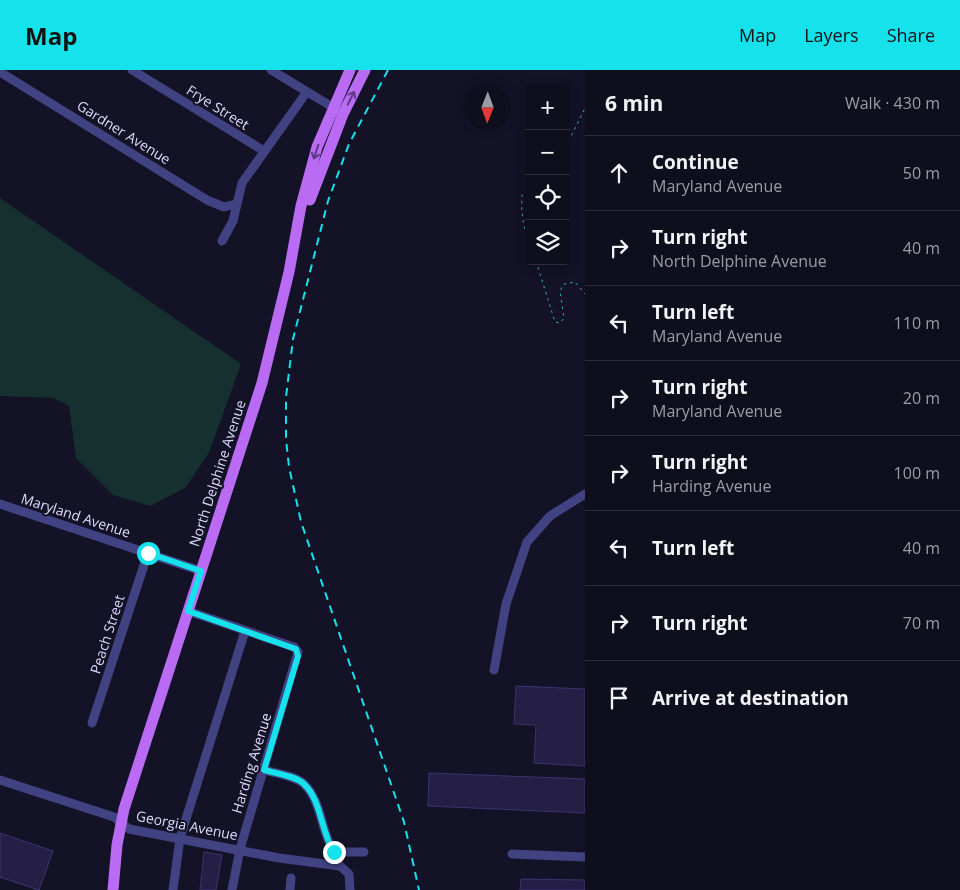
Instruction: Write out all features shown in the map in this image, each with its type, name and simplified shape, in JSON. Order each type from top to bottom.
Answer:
[{"type":"main road","name":"North Delphine Avenue","points":[[113,890],[121,823],[139,760],[262,383],[297,237],[301,206],[309,173],[338,110],[350,70]]},
{"type":"main road","name":"North Delphine Avenue","points":[[338,110],[365,70]]},
{"type":"street","name":"Frye Street","points":[[132,70],[264,151]]},
{"type":"street","points":[[271,70],[306,93],[338,110]]},
{"type":"street","name":"Gardner Avenue","points":[[0,72],[207,200],[224,207],[236,204]]},
{"type":"street","points":[[222,241],[233,221],[242,183],[306,93]]},
{"type":"street","points":[[494,670],[506,604],[527,542],[550,516],[585,494]]},
{"type":"street","name":"Maryland Avenue","points":[[0,504],[201,571]]},
{"type":"street","name":"Peach Street","points":[[92,723],[148,553]]},
{"type":"street","points":[[173,890],[180,838],[245,631],[188,611]]},
{"type":"street","name":"Harding Avenue","points":[[232,890],[240,849],[298,656],[296,649],[245,631]]},
{"type":"street","points":[[264,770],[303,783],[310,792],[328,844],[334,852],[364,852]]},
{"type":"street","name":"Georgia Avenue","points":[[0,780],[114,817],[129,829],[279,858],[340,866],[346,870],[351,879],[350,890]]},
{"type":"street","points":[[512,854],[585,857]]},
{"type":"street","points":[[290,890],[291,878]]},
{"type":"path","points":[[570,139],[585,108]]},
{"type":"path","points":[[525,194],[522,195],[522,206],[525,232]]},
{"type":"path","points":[[537,265],[555,322],[560,323],[564,318],[560,291],[564,284],[576,282],[585,294]]},
{"type":"green space","points":[[0,198],[241,364],[209,453],[185,488],[150,506],[113,495],[76,458],[69,406],[53,398],[0,396]]},
{"type":"building","points":[[516,686],[585,689],[585,766],[534,763],[536,725],[514,724]]},
{"type":"building","points":[[429,773],[585,779],[585,813],[428,806]]},
{"type":"building","points":[[0,833],[53,851],[39,890],[0,877]]},
{"type":"building","points":[[204,852],[222,855],[216,890],[200,890]]},
{"type":"building","points":[[521,879],[585,880],[585,890],[520,890]]},
{"type":"railway","points":[[388,70],[349,144],[328,201],[293,339],[286,397],[286,439],[289,467],[301,522],[404,822],[419,890]]},
{"type":"route","points":[[148,553],[201,571],[188,611],[294,647],[298,652],[264,770],[303,783],[310,792],[318,810],[328,844],[334,852]]}]
